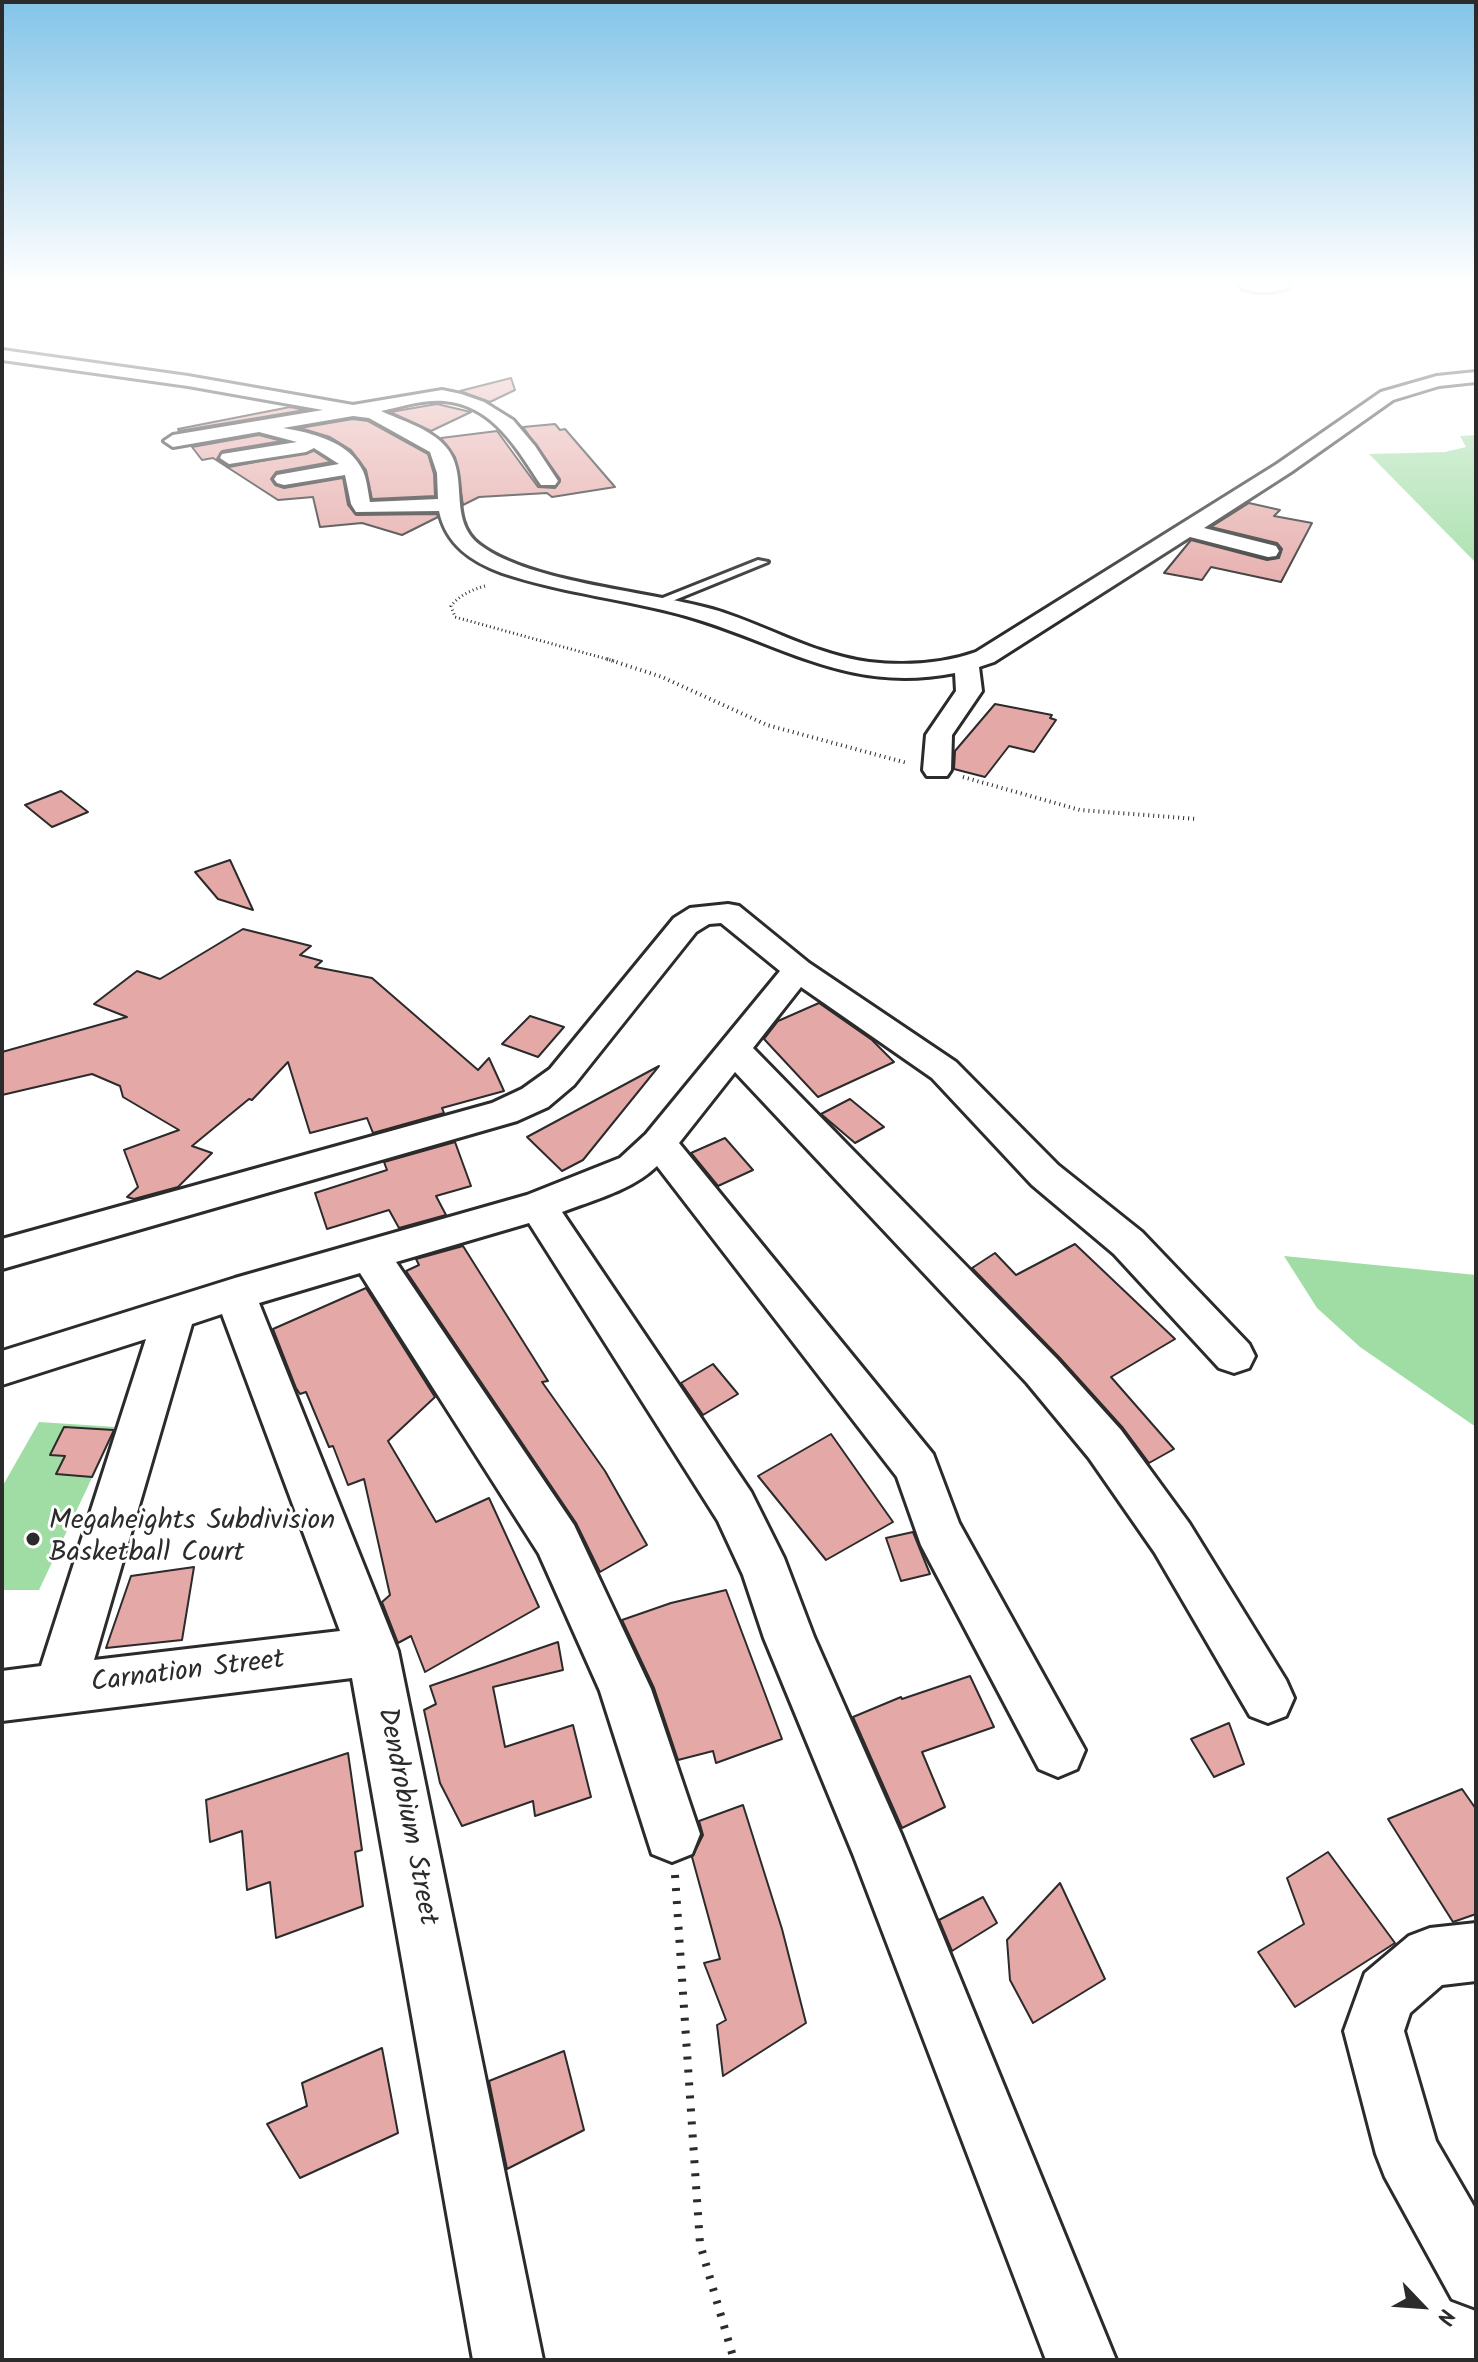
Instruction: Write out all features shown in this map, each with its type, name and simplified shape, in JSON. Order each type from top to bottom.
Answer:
[{"type":"street","points":[[272,396],[381,415],[434,445],[443,458],[445,505],[452,525],[468,546],[496,564],[720,619],[837,664],[907,672],[967,664],[985,657],[1188,530],[1387,396]]},
{"type":"street","points":[[173,441],[428,396]]},
{"type":"street","points":[[443,396],[455,398],[516,430],[548,481]]},
{"type":"street","points":[[253,427],[321,443],[335,450],[352,468],[363,508],[445,505]]},
{"type":"street","points":[[229,458],[321,443]]},
{"type":"street","points":[[284,479],[352,468]]},
{"type":"street","points":[[1188,530],[1268,551]]},
{"type":"street","points":[[937,770],[939,735],[969,691],[971,678],[967,664]]},
{"type":"street","points":[[2,1254],[504,1112],[535,1098],[562,1077],[685,925],[701,915],[728,913],[798,970],[944,1070],[1045,1175],[1128,1243],[1234,1356]]},
{"type":"street","points":[[2,1368],[235,1294],[538,1206],[633,1167],[659,1143],[798,970]]},
{"type":"street","points":[[733,1048],[1042,1371],[1105,1444],[1172,1538],[1268,1698]]},
{"type":"street","points":[[659,1143],[917,1468],[938,1530],[1058,1750]]},
{"type":"street","points":[[538,1206],[735,1507],[767,1574],[789,1638],[881,1854],[1081,2360]]},
{"type":"street","points":[[369,1254],[557,1540],[625,1689],[672,1834]]},
{"type":"street","name":"Dendrobium Street","points":[[235,1294],[373,1651],[508,2360]]},
{"type":"street","points":[[59,1690],[174,1315]]},
{"type":"street","name":"Carnation Street","points":[[2,1696],[373,1651]]},
{"type":"street","points":[[1476,1952],[1430,1957],[1386,1994],[1374,2031],[1408,2154],[1476,2275]]},
{"type":"lane","points":[[656,603],[762,562]]},
{"type":"path","points":[[524,573],[469,591],[451,606],[452,614],[505,634],[577,649],[652,673],[748,717],[792,733],[1061,806],[1097,812],[1169,813],[1197,819]]},
{"type":"path","points":[[672,1834],[700,2244],[734,2360]]},
{"type":"green space","points":[[1476,435],[1476,563],[1369,454],[1445,452],[1466,447],[1460,436]]},
{"type":"green space","points":[[1284,1256],[1476,1275],[1476,1427],[1360,1347],[1317,1308]]},
{"type":"green space","name":"Megaheights Subdivision Basketball Court","points":[[39,1422],[116,1427],[39,1590],[2,1590],[2,1487]]},
{"type":"building","points":[[474,396],[502,396],[490,402]]},
{"type":"building","points":[[437,404],[471,412],[431,431],[390,412]]},
{"type":"building","points":[[290,407],[305,410],[178,429]]},
{"type":"building","points":[[353,419],[368,421],[428,454],[434,474],[435,496],[372,499],[366,470],[351,450],[330,437],[300,428]]},
{"type":"building","points":[[555,424],[560,430],[565,429],[615,487],[552,497],[547,493],[479,497],[463,505],[455,457],[441,438],[497,431],[538,487],[555,488],[560,479],[523,427]]},
{"type":"building","points":[[259,435],[282,441],[222,451],[217,459],[229,467],[314,451],[331,462],[276,472],[271,479],[275,485],[284,488],[343,478],[348,505],[356,515],[437,514],[438,517],[402,535],[362,523],[320,527],[313,497],[278,500],[213,458],[202,460],[192,447]]},
{"type":"building","points":[[1249,503],[1280,510],[1274,516],[1312,523],[1281,582],[1211,567],[1202,580],[1164,573],[1191,540],[1267,560],[1279,558],[1282,549],[1277,543],[1211,527]]},
{"type":"building","points":[[995,704],[1052,715],[1050,718],[1056,720],[1034,752],[1009,746],[985,777],[954,769],[955,751]]},
{"type":"building","points":[[61,791],[88,812],[52,827],[25,805]]},
{"type":"building","points":[[230,860],[253,910],[218,899],[195,872]]},
{"type":"building","points":[[243,929],[311,946],[300,955],[322,961],[315,967],[372,978],[478,1070],[489,1058],[504,1091],[442,1108],[444,1113],[373,1133],[367,1118],[310,1133],[288,1062],[252,1100],[249,1099],[192,1146],[212,1153],[178,1187],[134,1199],[127,1197],[138,1187],[124,1150],[179,1130],[123,1097],[120,1086],[92,1074],[2,1095],[2,1052],[127,1017],[94,1004],[137,971],[160,979]]},
{"type":"building","points":[[819,1003],[872,1040],[894,1062],[818,1097],[764,1039],[778,1021]]},
{"type":"building","points":[[530,1016],[564,1027],[538,1057],[502,1044]]},
{"type":"building","points":[[659,1066],[583,1160],[562,1171],[527,1137]]},
{"type":"building","points":[[850,1099],[884,1127],[855,1143],[821,1114]]},
{"type":"building","points":[[725,1138],[753,1170],[718,1186],[691,1153]]},
{"type":"building","points":[[455,1142],[471,1186],[436,1196],[446,1215],[399,1228],[389,1210],[327,1229],[315,1193],[387,1170],[384,1162]]},
{"type":"building","points":[[1075,1244],[1175,1339],[1111,1377],[1174,1449],[1149,1463],[1123,1428],[1059,1357],[972,1268],[995,1253],[1016,1275]]},
{"type":"building","points":[[463,1246],[548,1381],[542,1382],[605,1471],[647,1545],[600,1572],[576,1523],[406,1271],[419,1265],[416,1259]]},
{"type":"building","points":[[366,1288],[435,1397],[388,1441],[436,1522],[489,1498],[539,1607],[425,1672],[411,1636],[398,1643],[382,1602],[390,1595],[364,1479],[348,1485],[306,1392],[300,1394],[296,1388],[273,1329]]},
{"type":"building","points":[[713,1364],[738,1394],[703,1415],[681,1383]]},
{"type":"building","points":[[64,1427],[114,1430],[92,1477],[56,1474],[65,1456],[50,1455]]},
{"type":"building","points":[[831,1434],[893,1522],[826,1560],[758,1476]]},
{"type":"building","points":[[913,1532],[930,1574],[901,1581],[886,1538]]},
{"type":"building","points":[[194,1567],[182,1640],[106,1648],[131,1576]]},
{"type":"building","points":[[726,1590],[782,1739],[716,1763],[713,1751],[678,1760],[654,1688],[622,1620],[671,1603]]},
{"type":"building","points":[[558,1642],[563,1670],[493,1687],[505,1747],[573,1725],[591,1797],[535,1816],[533,1801],[462,1826],[440,1783],[424,1710],[436,1704],[430,1686]]},
{"type":"building","points":[[970,1676],[994,1727],[922,1752],[945,1807],[902,1828],[853,1717],[901,1697]]},
{"type":"building","points":[[1229,1723],[1244,1764],[1214,1777],[1191,1739]]},
{"type":"building","points":[[348,1753],[362,1850],[355,1852],[363,1906],[276,1938],[270,1882],[247,1890],[242,1831],[210,1842],[206,1800]]},
{"type":"building","points":[[1462,1789],[1476,1809],[1476,1914],[1453,1922],[1388,1819]]},
{"type":"building","points":[[743,1805],[782,1929],[806,2023],[723,2076],[717,2025],[726,2020],[704,1963],[720,1959],[692,1857],[703,1835],[699,1821]]},
{"type":"building","points":[[1328,1852],[1395,1943],[1295,2007],[1258,1952],[1304,1924],[1287,1878]]},
{"type":"building","points":[[1060,1883],[1105,1979],[1033,2023],[1010,1980],[1007,1940]]},
{"type":"building","points":[[983,1897],[997,1923],[952,1951],[939,1920]]},
{"type":"building","points":[[382,2048],[398,2133],[300,2178],[267,2124],[307,2106],[302,2083]]},
{"type":"building","points":[[564,2051],[584,2130],[507,2169],[489,2081]]},
{"type":"place","name":"Megaheights Subdivision Basketball Court","points":[[33,1539]]}]
